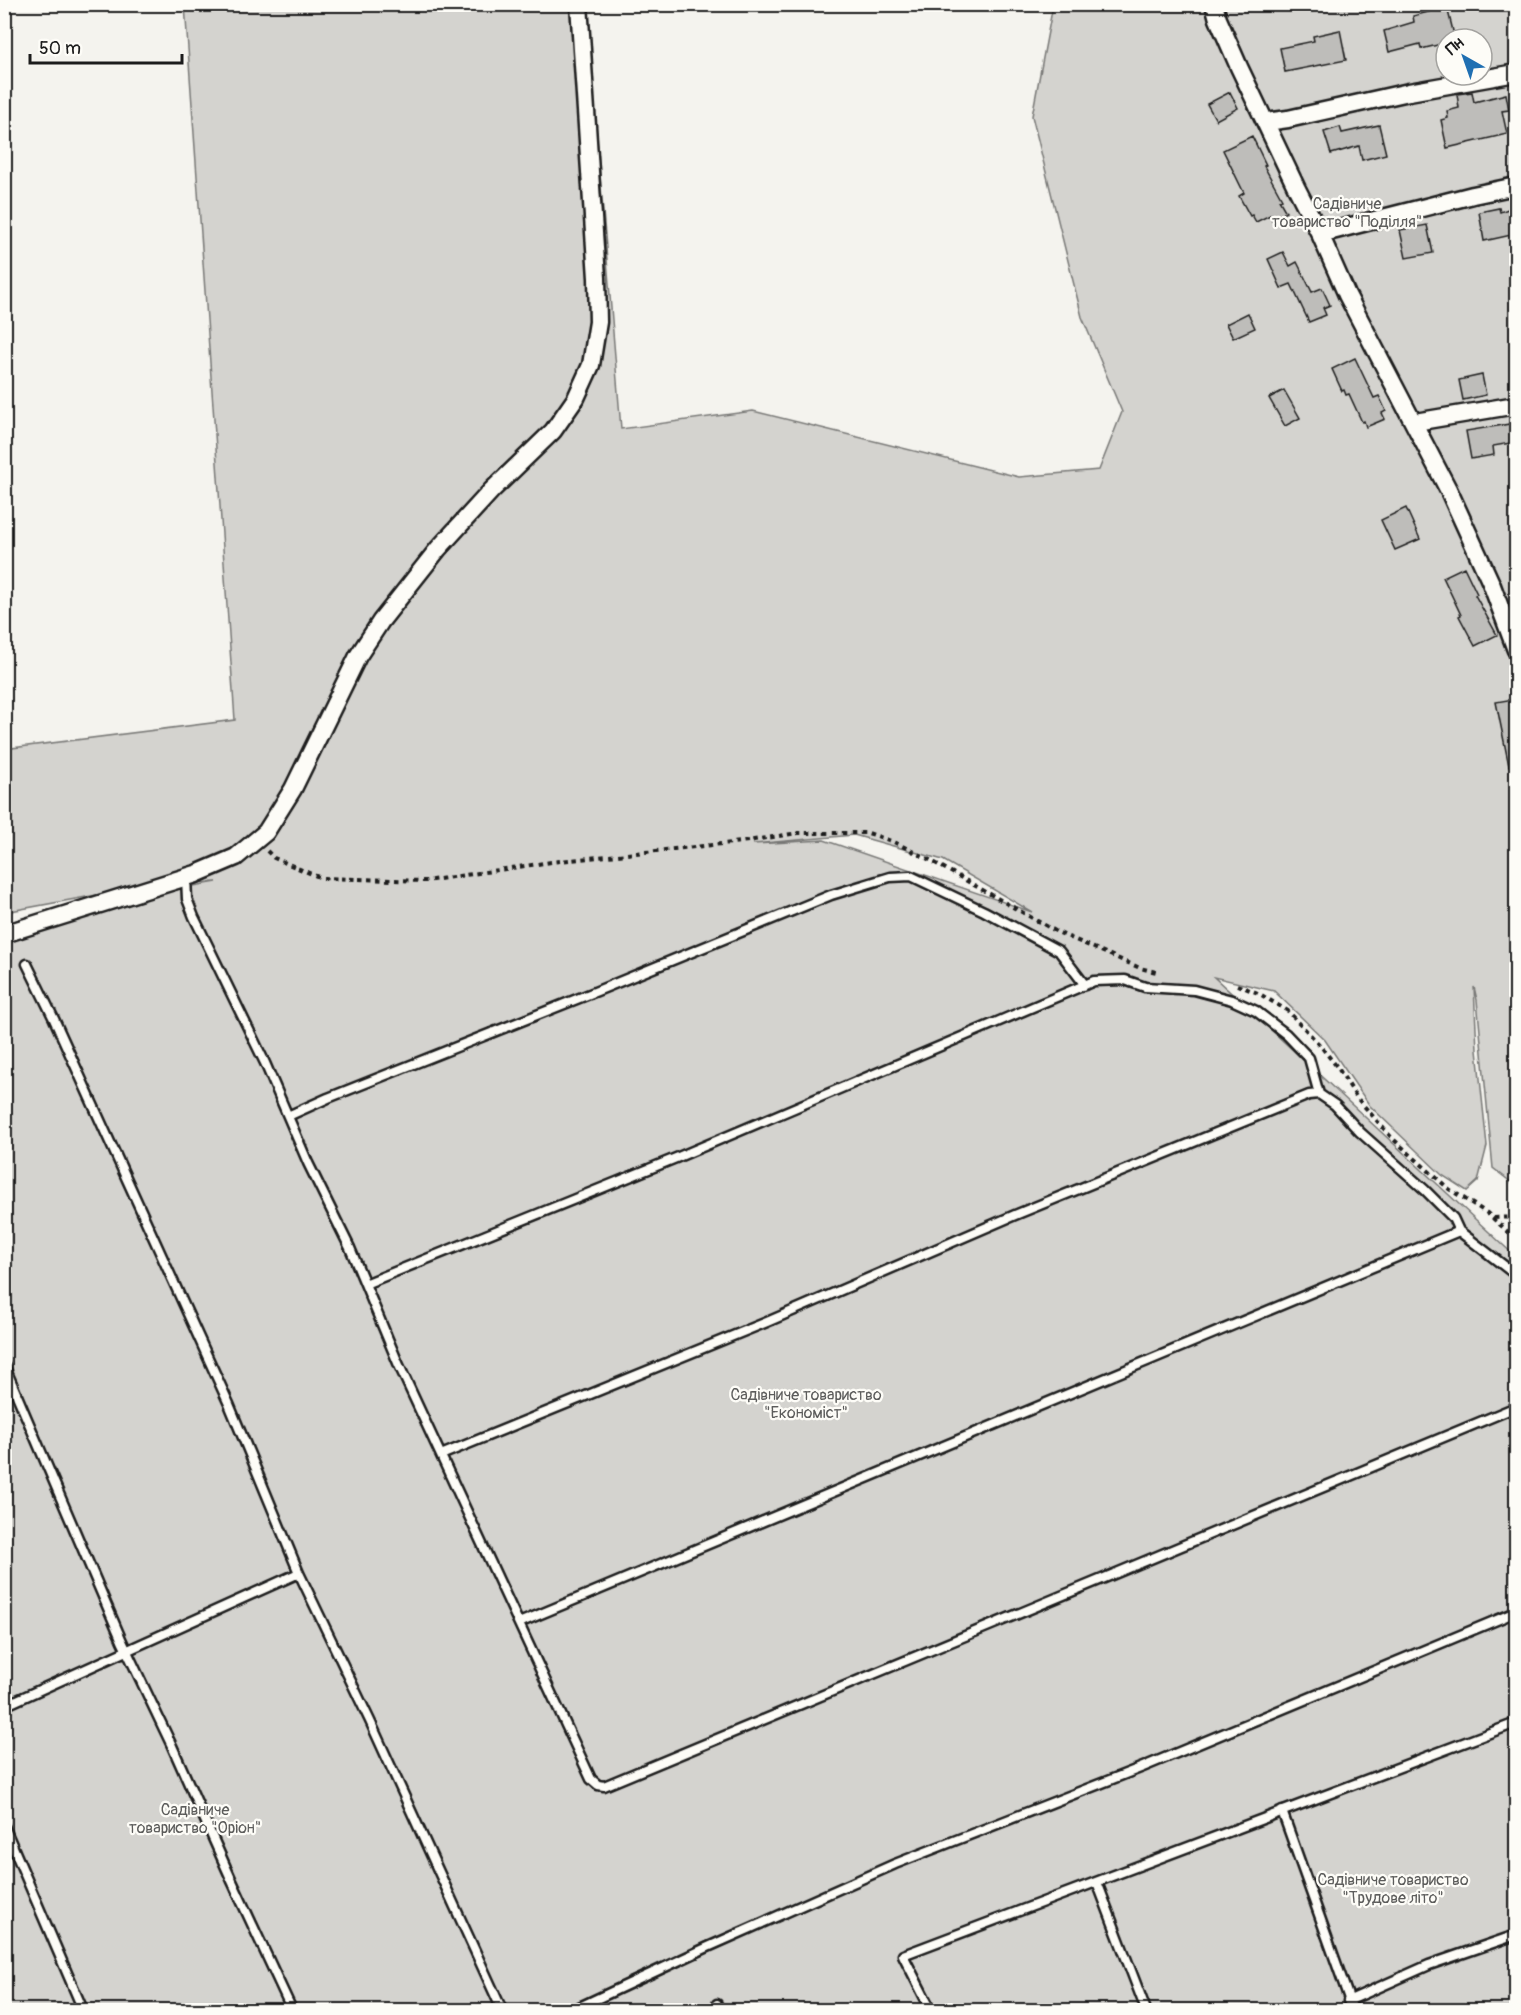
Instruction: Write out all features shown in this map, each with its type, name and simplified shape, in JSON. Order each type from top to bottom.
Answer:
[{"type":"street","points":[[4,934],[186,877],[236,857],[266,832],[292,789],[358,656],[381,621],[408,585],[492,490],[553,431],[576,398],[591,365],[598,322],[579,4]]},
{"type":"street","points":[[1214,4],[1235,57],[1347,295],[1449,491],[1512,621],[1516,650]]},
{"type":"street","points":[[1266,122],[1409,92],[1516,73]]},
{"type":"street","points":[[1320,234],[1516,186]]},
{"type":"street","points":[[1414,422],[1516,405]]},
{"type":"lane","points":[[288,1116],[831,895],[890,877],[911,876],[1059,951],[1085,985]]},
{"type":"lane","points":[[186,877],[187,899],[194,916],[265,1063],[308,1163],[350,1248],[398,1363],[591,1779],[598,1785],[604,1786],[1516,1407]]},
{"type":"lane","points":[[27,964],[54,1018],[229,1404],[299,1573],[370,1721],[502,2010]]},
{"type":"lane","points":[[365,1284],[676,1158],[1094,981],[1125,980],[1145,987],[1194,990],[1232,1000],[1256,1011],[1286,1034],[1309,1058],[1319,1094],[1335,1105],[1359,1132],[1432,1197],[1453,1218],[1459,1231],[1516,1275]]},
{"type":"lane","points":[[441,1455],[767,1322],[1015,1215],[1221,1130],[1309,1095],[1319,1094]]},
{"type":"lane","points":[[519,1623],[1459,1231]]},
{"type":"lane","points":[[4,1365],[127,1652],[292,2010]]},
{"type":"lane","points":[[4,1706],[299,1573]]},
{"type":"lane","points":[[573,2010],[895,1864],[1143,1767],[1516,1612]]},
{"type":"lane","points":[[931,2010],[903,1955],[1170,1856],[1282,1811],[1516,1723]]},
{"type":"lane","points":[[1282,1811],[1353,2010]]},
{"type":"lane","points":[[4,1826],[82,2010]]},
{"type":"lane","points":[[1097,1882],[1146,2010]]},
{"type":"lane","points":[[1348,2001],[1429,1965],[1516,1935]]},
{"type":"path","points":[[256,840],[274,858],[321,878],[426,881],[551,862],[741,842],[798,833],[868,833],[894,842],[928,859],[1057,932],[1140,968],[1161,973]]},
{"type":"path","points":[[1227,983],[1258,993],[1288,1011],[1319,1044],[1357,1098],[1392,1138],[1449,1189],[1493,1218],[1516,1239]]},
{"type":"path","points":[[1493,1218],[1516,1216]]},
{"type":"green space","points":[[185,5],[586,5],[621,429],[753,411],[1019,477],[1099,470],[1122,412],[1082,317],[1032,116],[1053,5],[1516,5],[1516,1186],[1493,1168],[1474,987],[1477,1050],[1487,1146],[1478,1181],[1467,1191],[1442,1175],[1370,1106],[1325,1040],[1274,991],[1214,977],[1516,1257],[1516,2010],[5,2010],[5,930],[123,898],[217,882],[156,884],[5,912],[4,749],[235,720]],"holes":[[[854,835],[943,860],[1032,912],[824,840],[753,844]]]},
{"type":"building","points":[[1447,7],[1452,27],[1434,27],[1434,46],[1421,49],[1420,44],[1389,52],[1384,31],[1414,22],[1413,16]]},
{"type":"building","points":[[1340,30],[1346,60],[1285,72],[1280,48],[1314,41],[1313,36]]},
{"type":"building","points":[[1230,92],[1238,108],[1216,120],[1207,104]]},
{"type":"building","points":[[1472,92],[1474,102],[1506,94],[1509,110],[1502,111],[1507,134],[1447,148],[1441,120],[1448,118],[1447,111],[1459,108],[1457,94]]},
{"type":"building","points":[[1379,125],[1386,154],[1362,160],[1359,146],[1331,154],[1324,132],[1340,127],[1342,133]]},
{"type":"building","points":[[1252,136],[1286,212],[1272,220],[1270,215],[1256,222],[1252,215],[1250,216],[1239,196],[1244,193],[1223,150]]},
{"type":"building","points":[[1516,206],[1516,234],[1484,241],[1479,212],[1499,208],[1500,212]]},
{"type":"building","points":[[1427,225],[1433,253],[1406,258],[1400,230]]},
{"type":"building","points":[[1283,252],[1290,266],[1297,262],[1312,292],[1322,288],[1330,305],[1323,308],[1326,315],[1309,322],[1291,284],[1281,288],[1268,259]]},
{"type":"building","points":[[1248,313],[1255,328],[1233,338],[1226,324]]},
{"type":"building","points":[[1355,358],[1374,398],[1379,396],[1386,411],[1382,413],[1385,419],[1366,427],[1349,394],[1346,395],[1344,390],[1342,391],[1332,369]]},
{"type":"building","points":[[1482,375],[1486,395],[1463,400],[1459,380]]},
{"type":"building","points":[[1284,390],[1300,418],[1285,426],[1269,398]]},
{"type":"building","points":[[1516,423],[1516,442],[1493,446],[1494,455],[1471,459],[1466,431]]},
{"type":"building","points":[[1406,508],[1420,539],[1395,550],[1381,520]]},
{"type":"building","points":[[1464,567],[1477,594],[1475,595],[1497,635],[1475,646],[1459,616],[1461,615],[1443,577]]},
{"type":"building","points":[[1513,699],[1516,717],[1516,765],[1509,766],[1496,702]]},
{"type":"park label","name":"Садівниче товариство \"Поділля\"","points":[[1347,213]]},
{"type":"park label","name":"Садівниче товариство \"Економіст\"","points":[[806,1404]]},
{"type":"park label","name":"Садівниче товариство \"Оріон\"","points":[[195,1819]]},
{"type":"park label","name":"Садівниче товариство \"Трудове літо\"","points":[[1393,1889]]}]
